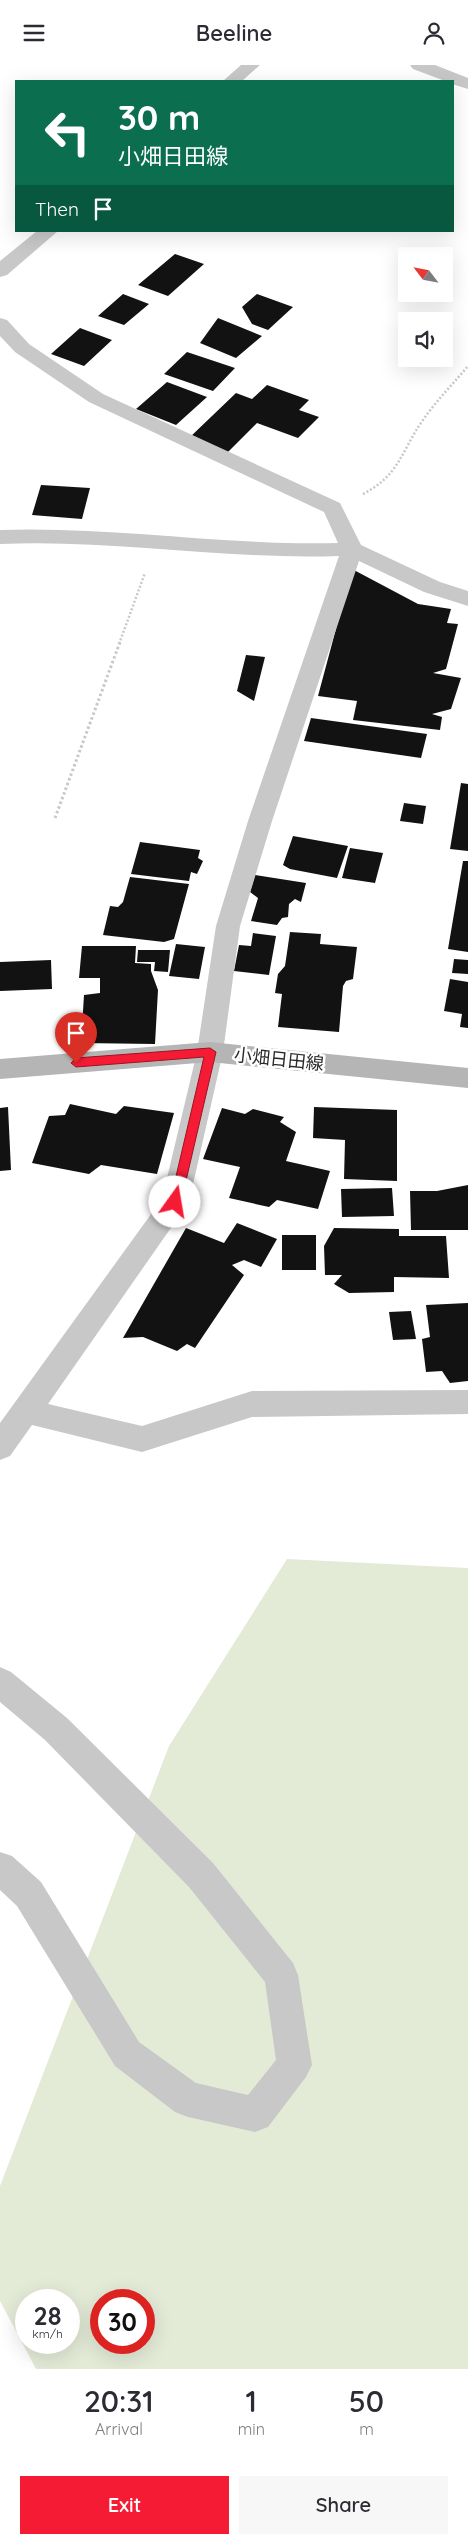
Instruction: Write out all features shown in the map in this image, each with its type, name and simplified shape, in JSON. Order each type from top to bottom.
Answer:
[{"type":"main road","name":"小畑日田線","points":[[0,1069],[210,1052],[468,1078]]},
{"type":"street","points":[[233,80],[252,65]]},
{"type":"street","points":[[419,65],[468,85]]},
{"type":"street","points":[[0,271],[48,232]]},
{"type":"street","points":[[0,323],[22,348],[96,398],[333,508],[352,549],[266,802],[228,926],[210,1052],[175,1202],[0,1447]]},
{"type":"street","points":[[0,537],[50,535],[289,551],[352,549],[432,587],[468,599]]},
{"type":"street","points":[[26,1411],[142,1439],[252,1404],[468,1402]]},
{"type":"street","points":[[0,1683],[56,1729],[201,1875],[281,1975],[294,2065],[255,2114],[188,2099],[127,2054],[29,1894],[0,1869]]},
{"type":"path","points":[[333,508],[374,489],[393,475],[417,428],[468,366]]},
{"type":"path","points":[[54,817],[157,542]]},
{"type":"green space","points":[[287,1559],[468,1568],[468,2369],[36,2369],[28,2354],[80,2354],[80,2289],[15,2289],[15,2329],[0,2301],[0,2186],[169,1746]]},
{"type":"building","points":[[175,254],[204,264],[168,296],[138,285]]},
{"type":"building","points":[[123,294],[149,304],[124,325],[98,316]]},
{"type":"building","points":[[257,294],[293,307],[268,330],[252,324],[242,307]]},
{"type":"building","points":[[218,318],[262,336],[236,358],[200,343]]},
{"type":"building","points":[[80,328],[112,340],[84,366],[51,354]]},
{"type":"building","points":[[187,352],[235,368],[213,391],[164,374]]},
{"type":"building","points":[[167,382],[207,397],[176,425],[136,409]]},
{"type":"building","points":[[267,385],[309,400],[299,410],[319,417],[298,438],[257,423],[226,454],[188,439],[236,393],[252,399]]},
{"type":"building","points":[[41,485],[90,488],[82,519],[32,515]]},
{"type":"building","points":[[352,569],[418,604],[451,609],[447,623],[458,624],[446,669],[433,673],[461,678],[451,709],[432,714],[442,717],[440,730],[353,720],[357,701],[318,696]]},
{"type":"building","points":[[246,655],[265,657],[254,701],[237,691]]},
{"type":"building","points":[[311,718],[427,734],[421,758],[304,741]]},
{"type":"building","points":[[461,783],[468,784],[468,851],[450,849]]},
{"type":"building","points":[[404,803],[426,806],[423,824],[400,821]]},
{"type":"building","points":[[293,836],[348,846],[337,878],[290,869],[283,865]]},
{"type":"building","points":[[140,842],[200,850],[198,858],[203,861],[197,874],[191,872],[189,881],[131,874]]},
{"type":"building","points":[[350,848],[383,853],[375,883],[342,878]]},
{"type":"building","points":[[463,861],[468,861],[468,952],[448,949]]},
{"type":"building","points":[[255,875],[306,883],[301,902],[295,899],[289,904],[288,917],[282,918],[277,925],[251,921],[258,898],[250,892]]},
{"type":"building","points":[[130,877],[189,884],[174,939],[164,942],[103,935],[110,906],[118,907],[123,902]]},
{"type":"building","points":[[290,932],[321,934],[320,944],[357,947],[353,979],[346,981],[343,986],[339,1032],[278,1027],[282,994],[275,993],[278,974],[285,966]]},
{"type":"building","points":[[253,933],[276,936],[269,975],[234,971],[239,945],[251,946]]},
{"type":"building","points":[[176,944],[205,947],[199,979],[169,976]]},
{"type":"building","points":[[82,946],[136,946],[135,963],[151,964],[151,971],[158,990],[155,1044],[81,1043],[84,995],[100,993],[100,978],[79,978]]},
{"type":"building","points":[[138,950],[170,950],[168,972],[154,971],[155,962],[137,962]]},
{"type":"building","points":[[454,959],[468,960],[468,974],[452,973]]},
{"type":"building","points":[[51,960],[52,989],[0,991],[0,962]]},
{"type":"building","points":[[450,979],[468,982],[468,1028],[460,1027],[462,1014],[444,1011]]},
{"type":"building","points":[[70,1104],[116,1114],[124,1106],[174,1113],[157,1174],[101,1165],[89,1174],[32,1163],[49,1116],[65,1115]]},
{"type":"building","points":[[8,1107],[11,1170],[0,1171],[0,1108]]},
{"type":"building","points":[[314,1107],[397,1110],[397,1181],[344,1179],[345,1140],[313,1138]]},
{"type":"building","points":[[222,1108],[245,1114],[253,1109],[284,1117],[280,1122],[296,1132],[286,1161],[330,1171],[318,1209],[277,1200],[269,1207],[229,1198],[240,1167],[203,1159]]},
{"type":"building","points":[[468,1185],[468,1230],[411,1230],[410,1191],[437,1191]]},
{"type":"building","points":[[392,1188],[394,1216],[342,1217],[341,1189]]},
{"type":"building","points":[[237,1223],[277,1239],[261,1267],[244,1260],[232,1265],[244,1275],[195,1348],[187,1344],[177,1351],[143,1337],[123,1338],[186,1228],[224,1243]]},
{"type":"building","points":[[334,1228],[399,1229],[399,1236],[446,1236],[449,1278],[394,1277],[394,1292],[349,1293],[334,1284],[342,1275],[325,1275],[324,1246]]},
{"type":"building","points":[[282,1235],[316,1235],[316,1270],[282,1270]]},
{"type":"building","points":[[468,1303],[468,1381],[450,1383],[442,1371],[426,1372],[422,1339],[430,1337],[426,1305]]},
{"type":"building","points":[[411,1311],[416,1339],[393,1340],[389,1312]]},
{"type":"route","points":[[76,1063],[210,1052],[175,1202]]}]
